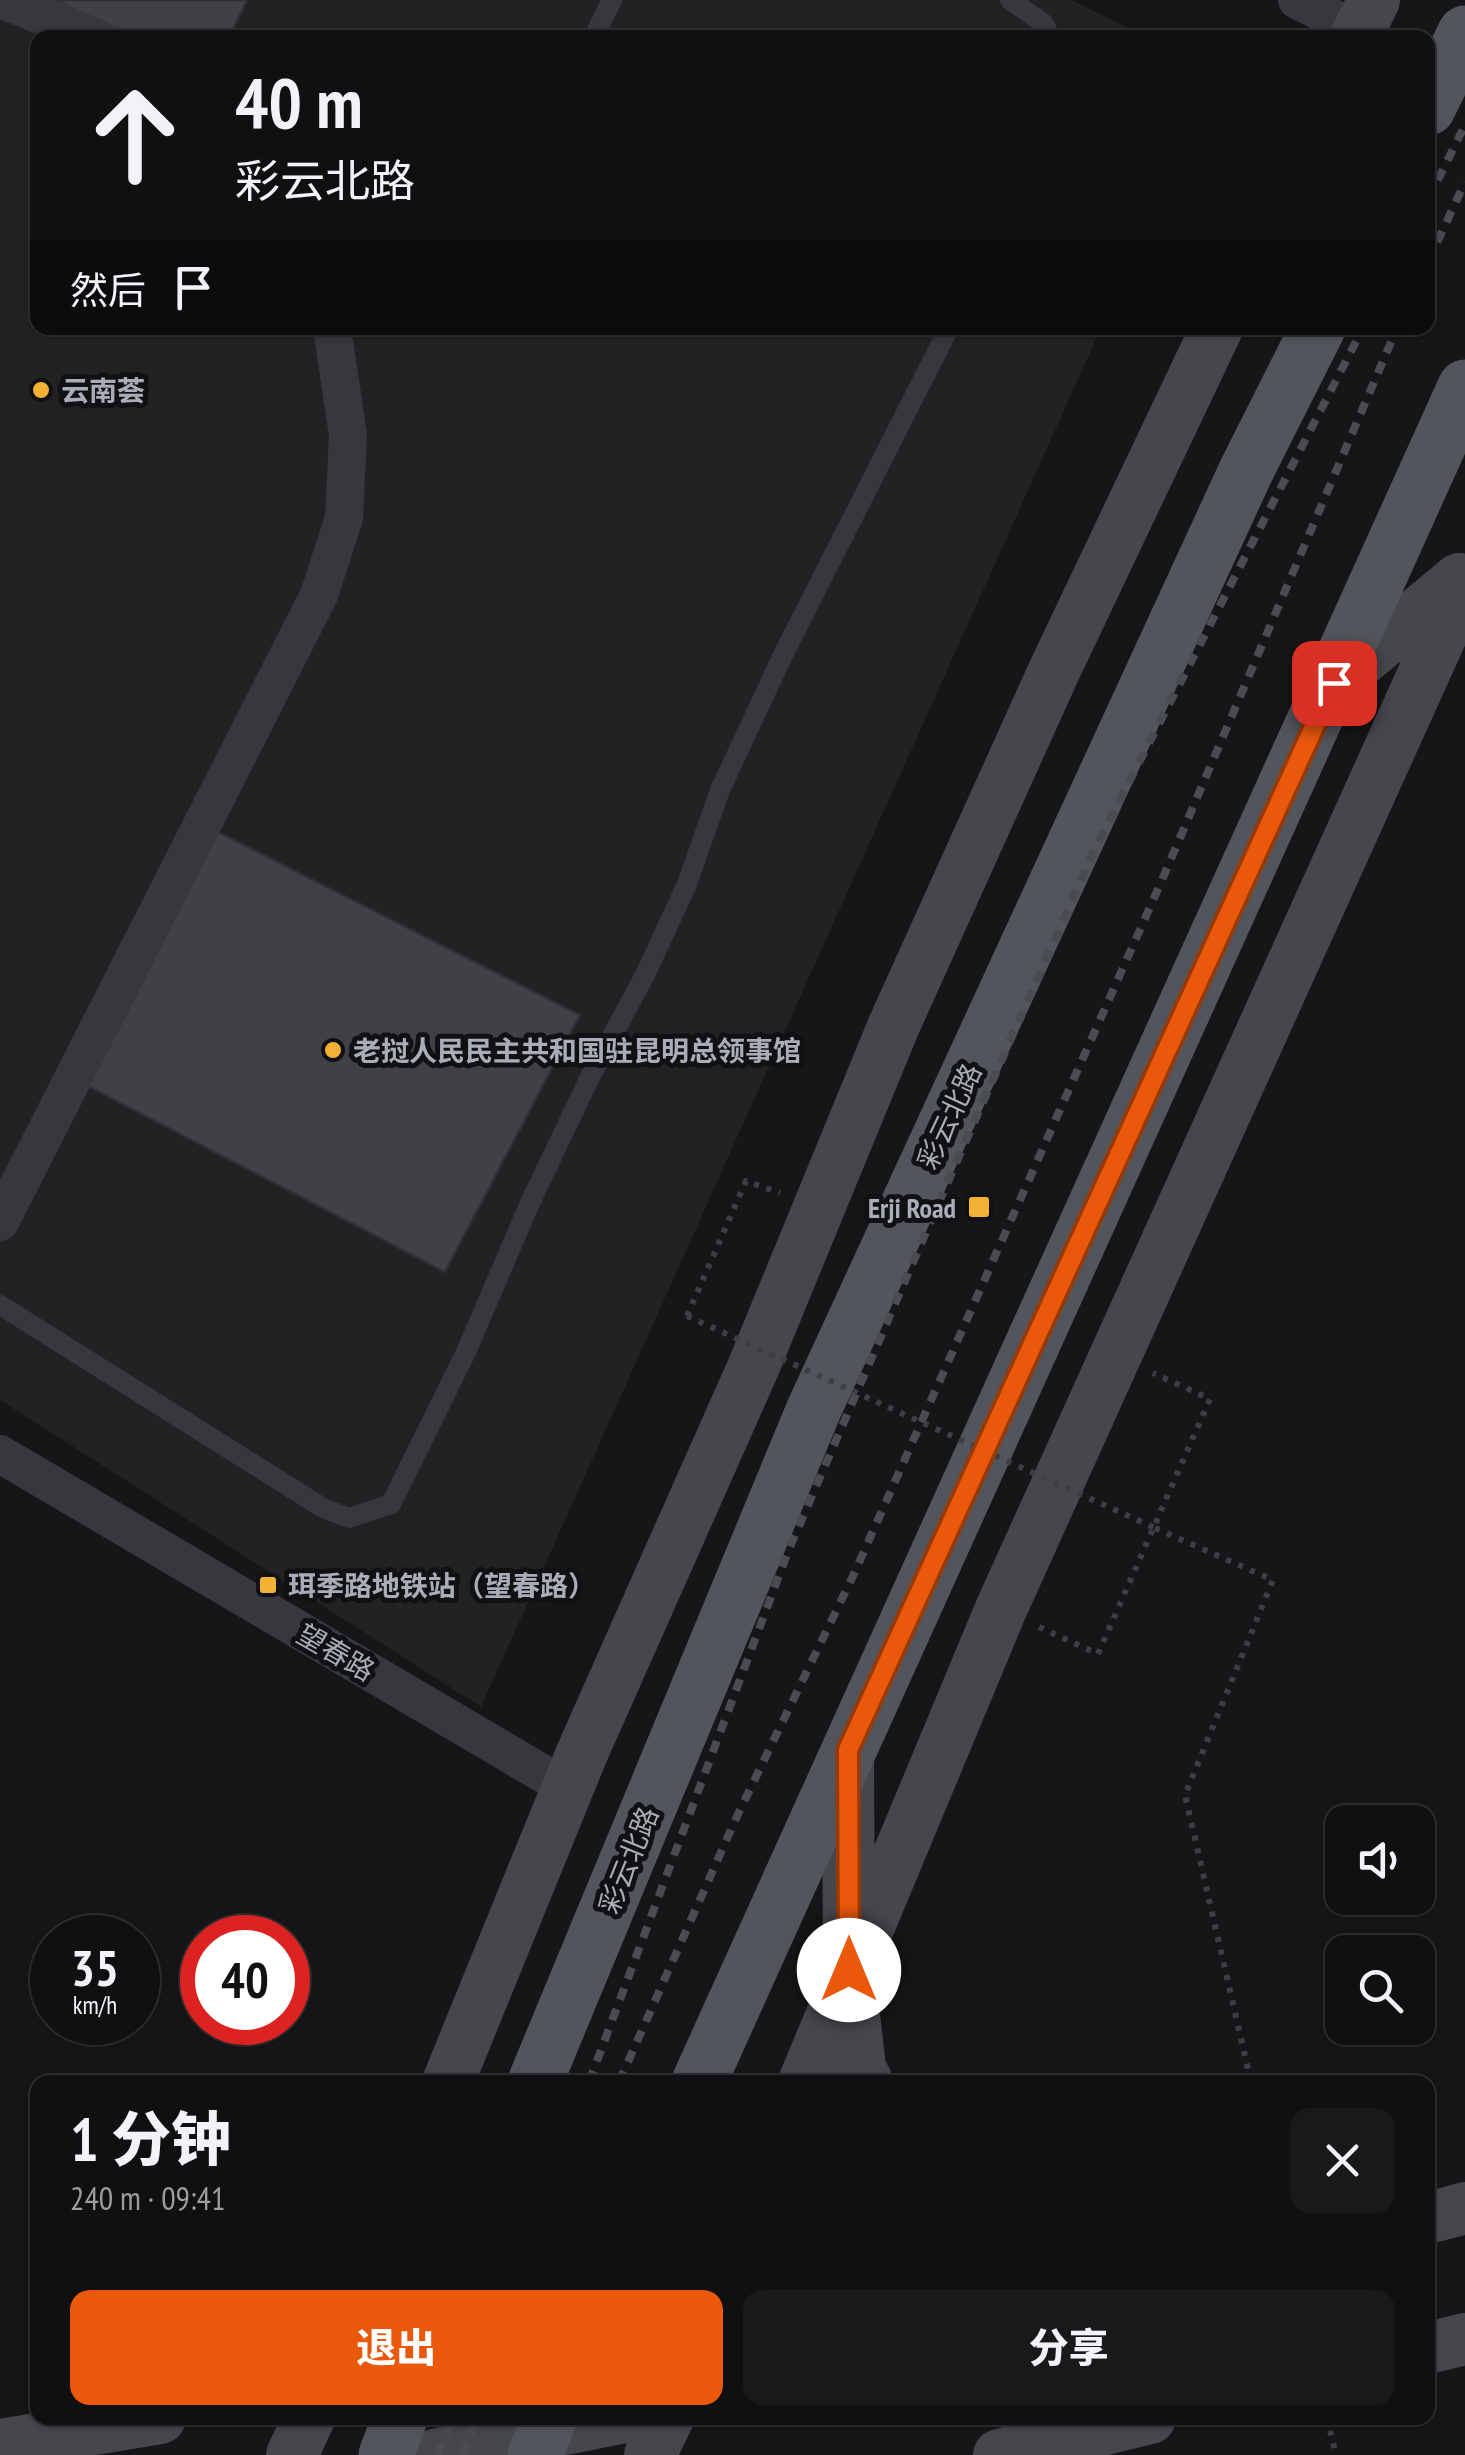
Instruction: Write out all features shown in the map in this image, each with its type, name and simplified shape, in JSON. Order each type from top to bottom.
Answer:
[{"type":"main road","points":[[1435,94],[1465,33]]},
{"type":"main road","name":"彩云北路","points":[[539,2075],[814,1410],[1246,470],[1314,335]]},
{"type":"main road","points":[[702,2075],[1465,387]]},
{"type":"main road","points":[[386,2455],[397,2425]]},
{"type":"street","points":[[3,0],[76,30]]},
{"type":"street","points":[[1297,0],[1363,23]]},
{"type":"street","points":[[0,1222],[318,596],[344,518],[348,435],[333,335]]},
{"type":"street","points":[[451,2075],[569,1788],[753,1368],[894,1025],[1054,671],[1214,335]]},
{"type":"street","points":[[1334,683],[1465,574]]},
{"type":"street","points":[[807,2075],[1001,1609],[1465,589]]},
{"type":"street","name":"望春路","points":[[0,1454],[569,1788]]},
{"type":"street","points":[[848,1750],[849,1970],[864,2075]]},
{"type":"street","points":[[1435,2216],[1465,2208]]},
{"type":"street","points":[[1435,2346],[1465,2339]]},
{"type":"street","points":[[0,2445],[119,2425]]},
{"type":"street","points":[[292,2455],[306,2425]]},
{"type":"street","points":[[434,2455],[590,2425]]},
{"type":"street","points":[[650,2455],[665,2425]]},
{"type":"street","points":[[999,2455],[1121,2425]]},
{"type":"lane","points":[[596,30],[612,0]]},
{"type":"lane","points":[[1010,0],[1043,23],[1046,30]]},
{"type":"lane","points":[[0,1304],[323,1508],[349,1518],[391,1504],[466,1352],[590,1077],[645,975],[687,884],[720,790],[783,655],[945,335]]},
{"type":"path","points":[[746,1181],[687,1316],[1273,1580],[1185,1795],[1249,2075]]},
{"type":"path","points":[[1001,1609],[1098,1654],[1210,1399],[1115,1357]]},
{"type":"path","points":[[1329,2425],[1336,2455]]},
{"type":"shaded area","points":[[0,0],[1071,0],[1132,30],[30,30],[30,335],[1098,335],[481,1707],[0,1400]]},
{"type":"building","points":[[54,0],[247,0],[233,30],[116,30]]},
{"type":"building","name":"老挝人民民主共和国驻昆明总领事馆","points":[[218,832],[580,1015],[445,1272],[86,1085]]},
{"type":"railway","points":[[1435,186],[1465,125]]},
{"type":"railway","points":[[1435,247],[1465,182]]},
{"type":"railway","points":[[592,2075],[789,1549],[946,1186],[1097,844],[1359,335]]},
{"type":"railway","points":[[622,2075],[738,1814],[853,1576],[1162,880],[1394,335]]},
{"type":"railway","points":[[437,2455],[450,2425]]},
{"type":"railway","points":[[462,2455],[474,2425]]},
{"type":"place","name":"云南荟","points":[[41,390]]},
{"type":"place","name":"老挝人民民主共和国驻昆明总领事馆","points":[[333,1050]]},
{"type":"place","name":"Erji Road","points":[[979,1207]]},
{"type":"place","name":"珥季路地铁站（望春路）","points":[[268,1585]]},
{"type":"route","points":[[849,1970],[848,1750],[1334,683]]}]
